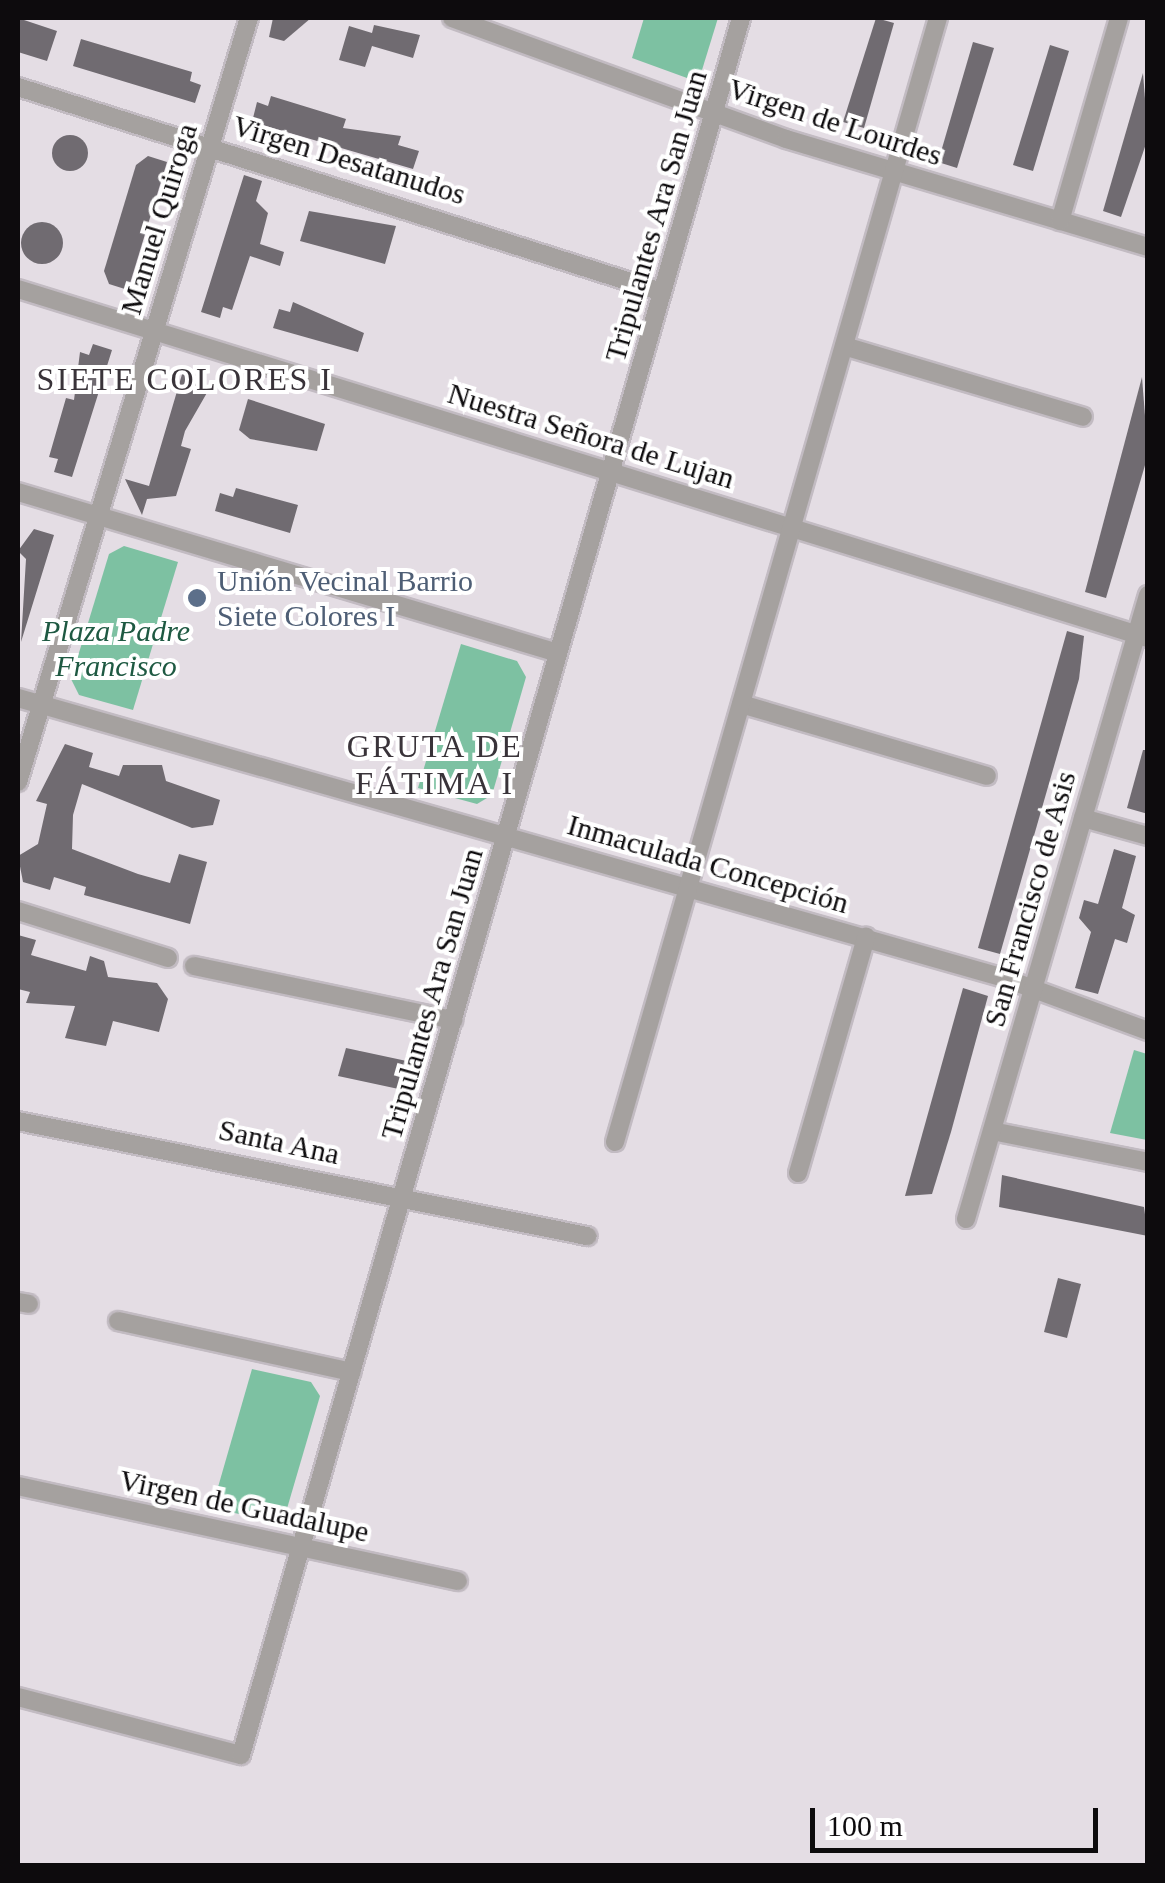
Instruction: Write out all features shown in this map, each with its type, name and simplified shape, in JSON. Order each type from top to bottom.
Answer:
[{"type":"street","name":"Manuel Quiroga","points":[[18,782],[249,18]]},
{"type":"street","name":"Virgen de Lourdes","points":[[452,18],[714,112],[1148,248]]},
{"type":"street","name":"Tripulantes Ara San Juan","points":[[18,1698],[242,1755],[742,18]]},
{"type":"street","points":[[615,1142],[938,18]]},
{"type":"street","points":[[1060,220],[1119,18]]},
{"type":"street","name":"Virgen Desatanudos","points":[[18,87],[662,292]]},
{"type":"street","name":"Nuestra Señora de Lujan","points":[[18,289],[1142,636]]},
{"type":"street","points":[[844,346],[1083,417]]},
{"type":"street","points":[[18,492],[558,653]]},
{"type":"street","name":"San Francisco de Asis","points":[[966,1220],[1083,818],[1142,636],[1148,595]]},
{"type":"street","name":"Inmaculada Concepción","points":[[18,698],[866,938],[1148,1031]]},
{"type":"street","points":[[741,704],[987,776]]},
{"type":"street","points":[[1083,818],[1148,836]]},
{"type":"street","points":[[18,911],[168,958]]},
{"type":"street","points":[[798,1174],[866,938]]},
{"type":"street","points":[[194,966],[453,1020]]},
{"type":"street","name":"Santa Ana","points":[[18,1120],[587,1236]]},
{"type":"street","points":[[992,1131],[1148,1162]]},
{"type":"street","points":[[118,1321],[352,1372]]},
{"type":"street","name":"Virgen de Guadalupe","points":[[18,1486],[458,1581]]},
{"type":"green space","points":[[644,18],[718,18],[702,70],[687,78],[632,58]]},
{"type":"green space","name":"Plaza Padre Francisco","points":[[124,546],[178,562],[133,710],[79,695],[71,679],[109,554]]},
{"type":"green space","points":[[461,644],[517,661],[526,677],[492,795],[477,804],[418,788]]},
{"type":"green space","points":[[1134,1050],[1147,1054],[1147,1140],[1110,1133]]},
{"type":"green space","points":[[252,1369],[311,1382],[320,1396],[286,1512],[271,1521],[212,1508]]},
{"type":"building","points":[[18,18],[57,31],[47,61],[18,52]]},
{"type":"building","points":[[273,18],[311,18],[284,41],[269,37]]},
{"type":"building","points":[[876,18],[894,23],[864,128],[843,122]]},
{"type":"building","points":[[374,25],[420,35],[413,58],[372,46],[365,67],[339,60],[349,26],[372,33]]},
{"type":"building","points":[[81,39],[192,72],[190,81],[201,85],[195,103],[73,66]]},
{"type":"building","points":[[973,42],[994,48],[957,168],[938,162]]},
{"type":"building","points":[[1050,45],[1069,51],[1033,171],[1013,165]]},
{"type":"building","points":[[1143,73],[1148,138],[1121,217],[1103,211]]},
{"type":"building","points":[[271,96],[346,119],[343,128],[401,136],[398,145],[419,151],[413,169],[252,122],[257,102],[268,106]]},
{"type":"building","points":[[70,135],[83,140],[88,153],[83,166],[70,171],[57,166],[52,153],[57,140]]},
{"type":"building","points":[[148,156],[167,162],[128,290],[109,284],[104,271],[136,165]]},
{"type":"building","points":[[244,175],[262,181],[256,201],[268,213],[260,244],[284,252],[280,266],[250,256],[232,310],[223,307],[220,318],[201,312]]},
{"type":"building","points":[[309,211],[396,226],[385,264],[300,241]]},
{"type":"building","points":[[42,222],[57,228],[63,243],[57,258],[42,264],[27,258],[21,243],[27,228]]},
{"type":"building","points":[[293,302],[364,333],[358,352],[273,328],[279,309],[290,312]]},
{"type":"building","points":[[93,344],[112,350],[72,477],[54,472],[58,459],[49,457],[66,398],[74,400],[80,352],[89,355]]},
{"type":"building","points":[[183,371],[202,377],[199,388],[208,391],[185,431],[181,446],[191,449],[176,496],[147,499],[142,515],[125,479],[149,486]]},
{"type":"building","points":[[1142,377],[1148,455],[1106,598],[1085,592]]},
{"type":"building","points":[[248,399],[325,424],[317,451],[250,439],[239,430]]},
{"type":"building","points":[[236,488],[298,505],[290,533],[215,511],[220,493],[233,497]]},
{"type":"building","points":[[34,529],[54,535],[21,642],[26,559],[18,551]]},
{"type":"building","points":[[1067,631],[1084,636],[1079,679],[1000,954],[978,948]]},
{"type":"building","points":[[65,744],[93,753],[89,767],[119,776],[123,765],[162,765],[166,781],[220,800],[213,825],[192,828],[82,784],[73,815],[72,849],[138,874],[170,883],[179,854],[207,862],[190,924],[84,895],[86,887],[54,877],[50,890],[23,882],[18,856],[38,844],[47,804],[36,801]]},
{"type":"building","points":[[1143,750],[1148,750],[1148,814],[1127,808]]},
{"type":"building","points":[[1114,849],[1136,856],[1122,908],[1135,915],[1127,943],[1115,939],[1098,994],[1075,988],[1091,932],[1079,918],[1084,900],[1098,904]]},
{"type":"building","points":[[18,935],[36,940],[31,955],[86,971],[90,956],[104,961],[108,977],[157,983],[168,999],[159,1032],[113,1021],[106,1046],[65,1038],[75,1006],[26,1003],[30,992],[18,989]]},
{"type":"building","points":[[963,988],[988,996],[951,1132],[932,1194],[905,1196]]},
{"type":"building","points":[[346,1048],[416,1063],[408,1091],[338,1076]]},
{"type":"building","points":[[1002,1175],[1144,1207],[1148,1236],[999,1207]]},
{"type":"building","points":[[1058,1278],[1081,1284],[1067,1338],[1044,1332]]},
{"type":"place","name":"Unión Vecinal Barrio Siete Colores I","points":[[197,598]]},
{"type":"district","name":"SIETE COLORES I","points":[[185,379]]},
{"type":"district","name":"GRUTA DE FÁTIMA I","points":[[435,766]]}]
